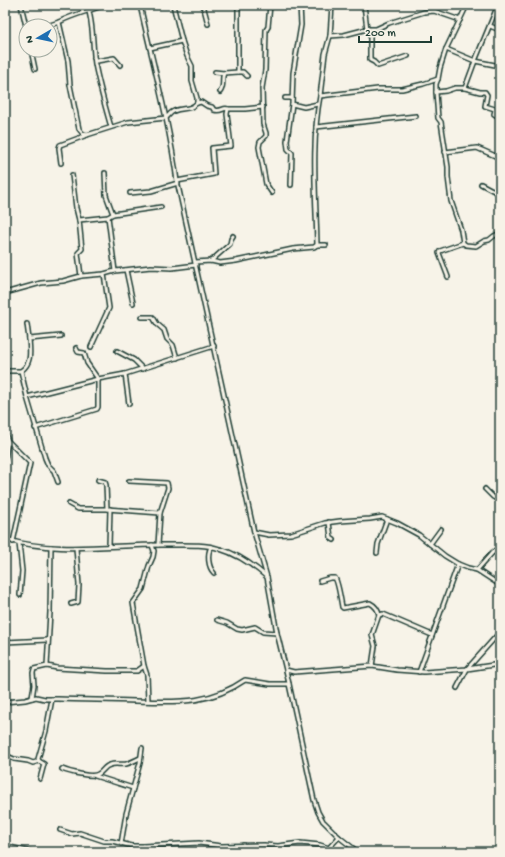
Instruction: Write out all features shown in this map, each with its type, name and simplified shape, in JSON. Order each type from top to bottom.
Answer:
[{"type":"street","points":[[21,5],[24,18]]},
{"type":"street","points":[[87,5],[92,30],[94,58],[98,79],[111,127]]},
{"type":"street","points":[[87,135],[82,134],[79,130],[70,85],[68,61],[59,28],[59,22],[104,5]]},
{"type":"street","points":[[140,5],[166,118],[178,182],[254,532],[267,577],[277,633],[314,800],[323,821],[339,837],[358,852]]},
{"type":"street","points":[[173,5],[182,41],[192,66],[192,81],[197,103]]},
{"type":"street","points":[[203,5],[208,24]]},
{"type":"street","points":[[238,5],[238,72]]},
{"type":"street","points":[[270,5],[268,27],[266,30],[265,70],[262,88],[263,124],[266,136],[260,142],[259,147],[266,184],[272,193]]},
{"type":"street","points":[[291,185],[292,153],[288,149],[287,141],[292,104],[293,73],[300,26],[300,5]]},
{"type":"street","points":[[317,245],[315,155],[316,128],[325,54],[330,36],[332,5]]},
{"type":"street","points":[[364,5],[367,29],[370,33],[370,60],[378,66],[408,56]]},
{"type":"street","points":[[467,5],[443,56],[436,84],[438,118],[441,122],[448,167],[450,201],[461,230],[463,242],[466,245],[476,246],[500,233]]},
{"type":"street","points":[[464,88],[498,5]]},
{"type":"street","points":[[330,36],[344,35],[367,29],[376,29],[389,23],[429,11],[434,11],[460,20]]},
{"type":"street","points":[[490,26],[500,30]]},
{"type":"street","points":[[150,48],[182,41]]},
{"type":"street","points":[[446,49],[475,61],[500,66]]},
{"type":"street","points":[[33,58],[35,69]]},
{"type":"street","points":[[94,58],[97,61],[114,58],[120,66]]},
{"type":"street","points":[[215,72],[243,72],[247,76]]},
{"type":"street","points":[[220,92],[222,91],[222,78],[224,73]]},
{"type":"street","points":[[320,96],[378,89],[402,89],[438,79]]},
{"type":"street","points":[[436,92],[454,88],[464,88],[485,92],[487,93],[485,106],[494,109],[494,114],[499,117]]},
{"type":"street","points":[[285,98],[292,98]]},
{"type":"street","points":[[61,163],[60,145],[128,122],[166,118],[175,110],[193,107],[197,103],[201,102],[212,107],[214,110],[219,111],[226,108],[245,109],[263,107]]},
{"type":"street","points":[[292,104],[304,107],[318,104]]},
{"type":"street","points":[[130,193],[151,191],[178,182],[214,174],[212,148],[231,146],[227,114],[228,109]]},
{"type":"street","points":[[316,128],[416,116]]},
{"type":"street","points":[[445,152],[477,148],[500,158]]},
{"type":"street","points":[[105,173],[106,195],[113,214]]},
{"type":"street","points":[[72,174],[82,249],[78,253],[81,276]]},
{"type":"street","points":[[481,184],[500,193]]},
{"type":"street","points":[[79,220],[108,217],[113,214],[161,207]]},
{"type":"street","points":[[108,217],[115,271]]},
{"type":"street","points":[[211,261],[230,244],[230,239],[233,236]]},
{"type":"street","points":[[448,278],[439,253],[440,251],[463,242]]},
{"type":"street","points":[[5,293],[41,283],[63,281],[81,276],[151,267],[172,268],[211,261],[220,263],[236,261],[293,249],[326,245]]},
{"type":"street","points":[[126,270],[133,303]]},
{"type":"street","points":[[91,347],[109,308],[104,274]]},
{"type":"street","points":[[142,317],[153,317],[157,324],[164,330],[167,339],[173,345],[177,358]]},
{"type":"street","points":[[5,371],[21,371],[26,368],[30,360],[27,324]]},
{"type":"street","points":[[29,339],[62,336]]},
{"type":"street","points":[[27,397],[98,379],[125,374],[214,346]]},
{"type":"street","points":[[35,428],[97,409],[98,379],[87,363],[84,353],[78,352],[76,348]]},
{"type":"street","points":[[117,351],[134,360],[143,369]]},
{"type":"street","points":[[21,371],[35,428],[45,458],[48,465],[54,471],[58,482]]},
{"type":"street","points":[[125,374],[129,404]]},
{"type":"street","points":[[5,432],[8,441],[30,463],[13,542]]},
{"type":"street","points":[[5,459],[8,441]]},
{"type":"street","points":[[98,480],[105,482],[106,485],[109,546]]},
{"type":"street","points":[[129,481],[167,483],[168,488],[160,513],[158,544]]},
{"type":"street","points":[[485,489],[500,502]]},
{"type":"street","points":[[69,504],[78,509],[108,509],[160,513]]},
{"type":"street","points":[[254,532],[269,535],[290,534],[329,522],[382,517],[404,526],[419,535],[445,556],[458,564],[477,570],[500,585]]},
{"type":"street","points":[[377,553],[378,544],[387,519]]},
{"type":"street","points":[[329,522],[331,538],[334,540]]},
{"type":"street","points":[[430,544],[441,529]]},
{"type":"street","points":[[5,539],[13,542],[51,548],[158,544],[211,547],[221,549],[244,560],[267,577]]},
{"type":"street","points":[[19,543],[22,571],[20,595]]},
{"type":"street","points":[[148,701],[147,675],[144,666],[133,603],[143,589],[147,572],[153,557],[154,551],[152,545]]},
{"type":"street","points":[[211,547],[209,550],[209,561],[211,570],[214,573]]},
{"type":"street","points":[[477,570],[492,553],[500,547]]},
{"type":"street","points":[[46,666],[50,612],[51,548]]},
{"type":"street","points":[[71,604],[78,602],[79,584],[76,548]]},
{"type":"street","points":[[419,672],[458,564]]},
{"type":"street","points":[[320,581],[335,578],[343,608],[370,603],[378,611],[379,615],[372,635],[375,646],[372,666]]},
{"type":"street","points":[[379,615],[384,614],[432,635]]},
{"type":"street","points":[[217,620],[227,623],[237,629],[242,630],[255,627],[263,632],[277,633]]},
{"type":"street","points":[[457,688],[467,669],[500,632]]},
{"type":"street","points":[[5,642],[48,640]]},
{"type":"street","points":[[286,670],[294,672],[372,666],[391,670],[419,672],[467,669],[500,664]]},
{"type":"street","points":[[32,698],[34,669],[46,666],[57,668],[136,671],[144,666]]},
{"type":"street","points":[[287,676],[294,672]]},
{"type":"street","points":[[5,702],[25,700],[36,697],[104,701],[172,702],[196,700],[223,692],[244,680],[270,684],[289,684]]},
{"type":"street","points":[[39,761],[38,759],[46,731],[52,699]]},
{"type":"street","points":[[122,844],[126,814],[140,763],[142,748]]},
{"type":"street","points":[[5,755],[14,759],[28,760],[33,763],[39,761]]},
{"type":"street","points":[[94,776],[100,774],[104,770],[105,766],[125,764],[140,758]]},
{"type":"street","points":[[39,761],[44,764],[40,779]]},
{"type":"street","points":[[62,769],[70,772],[94,776],[133,788]]},
{"type":"street","points":[[60,830],[72,834],[80,833],[104,841],[143,846],[199,843],[221,846],[278,846],[300,843],[320,845],[329,848]]},
{"type":"street","points":[[325,852],[339,837]]},
{"type":"street","points":[[242,852],[243,845]]},
{"type":"street","points":[[5,846],[32,852]]},
{"type":"street","points":[[142,852],[143,846]]}]
